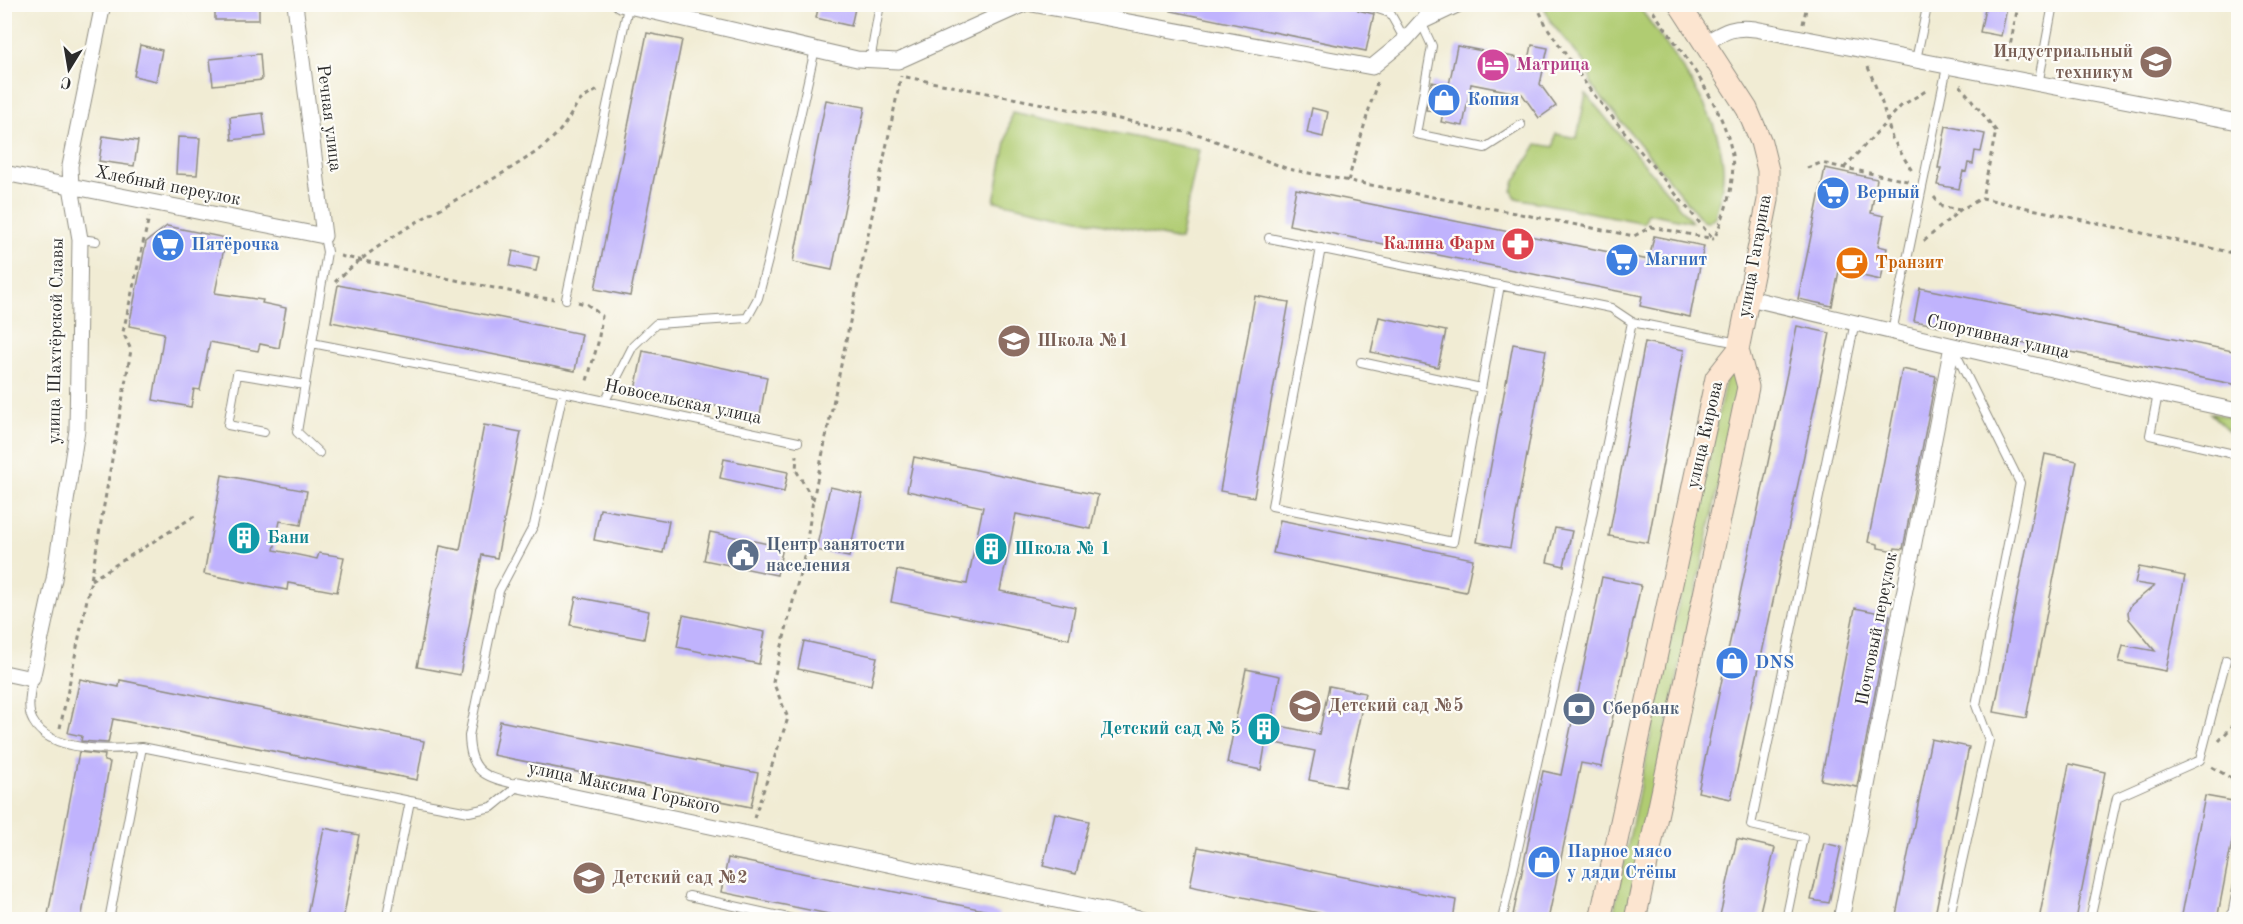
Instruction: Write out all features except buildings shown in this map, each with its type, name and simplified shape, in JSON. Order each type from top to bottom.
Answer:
[{"type":"main road","name":"улица Гагарина","points":[[1679,4],[1747,109],[1761,142],[1768,170],[1768,200],[1739,347]]},
{"type":"main road","name":"улица Кирова","points":[[1600,920],[1716,378],[1739,347]]},
{"type":"main road","name":"улица Кирова","points":[[1635,920],[1748,387],[1739,347]]},
{"type":"street","name":"улица Шахтёрской Славы","points":[[32,679],[54,579],[77,430],[80,238],[71,187],[70,166],[102,4]]},
{"type":"street","name":"Речная улица","points":[[295,4],[324,236]]},
{"type":"street","points":[[624,6],[870,61],[898,62],[1024,4]]},
{"type":"street","points":[[1032,4],[1372,67],[1406,40],[1421,22],[1459,4]]},
{"type":"street","points":[[1704,43],[1727,30],[1739,27],[2238,122]]},
{"type":"street","name":"Хлебный переулок","points":[[4,173],[324,236]]},
{"type":"street","name":"Спортивная улица","points":[[1749,298],[2238,411]]},
{"type":"street","name":"Почтовый переулок","points":[[1841,920],[1952,346]]},
{"type":"street","points":[[4,673],[32,679]]},
{"type":"street","name":"улица Максима Горького","points":[[519,786],[1149,920]]},
{"type":"lane","points":[[870,61],[880,4]]},
{"type":"lane","points":[[1424,4],[1421,22],[1432,46],[1416,134],[1485,148],[1521,125]]},
{"type":"lane","points":[[1916,60],[1926,12],[1932,4]]},
{"type":"lane","points":[[2038,85],[2053,4]]},
{"type":"lane","points":[[566,299],[624,6]]},
{"type":"lane","points":[[1367,7],[1390,13],[1406,40]]},
{"type":"lane","points":[[605,401],[633,346],[656,324],[747,318],[753,308],[768,260],[815,49]]},
{"type":"lane","points":[[1892,332],[1947,67]]},
{"type":"lane","points":[[319,453],[297,432],[321,296],[327,252],[324,236]]},
{"type":"lane","points":[[80,238],[96,241]]},
{"type":"lane","points":[[1269,238],[1611,308],[1632,322],[1739,347]]},
{"type":"lane","points":[[1321,249],[1272,506],[1453,542],[1500,285]]},
{"type":"lane","points":[[1502,920],[1585,549],[1632,322]]},
{"type":"lane","points":[[1786,920],[1803,837],[1751,825],[1855,322]]},
{"type":"lane","name":"Новосельская улица","points":[[312,343],[798,441]]},
{"type":"lane","points":[[1949,920],[1989,740],[1976,705],[2020,483],[1952,346]]},
{"type":"lane","points":[[1361,362],[1482,388]]},
{"type":"lane","points":[[264,432],[228,425],[237,374],[305,385]]},
{"type":"lane","name":"улица Максима Горького","points":[[519,786],[492,778],[477,768],[470,755],[469,736],[499,591],[534,525],[563,392]]},
{"type":"lane","points":[[2158,394],[2150,435],[2238,455]]},
{"type":"lane","points":[[2090,920],[2117,797],[2200,760],[2226,660]]},
{"type":"lane","points":[[32,679],[29,702],[32,720],[42,732],[57,741],[105,750],[142,747],[469,812],[492,807],[519,786]]},
{"type":"lane","points":[[109,920],[142,747]]},
{"type":"lane","points":[[386,920],[410,801]]},
{"type":"lane","points":[[2231,920],[2238,884]]},
{"type":"lane","points":[[689,896],[796,920]]},
{"type":"path","points":[[1536,4],[1547,27],[1590,90],[1714,239]]},
{"type":"path","points":[[1648,4],[1704,88],[1720,116],[1731,149],[1733,170],[1730,189],[1723,219],[1714,239]]},
{"type":"path","points":[[2004,78],[2018,6]]},
{"type":"path","points":[[1862,49],[1892,138],[1913,173],[1942,207],[1960,210]]},
{"type":"path","points":[[870,61],[877,71],[1200,135],[1288,168],[1348,181],[1634,236],[1651,227],[1714,239]]},
{"type":"path","points":[[1348,181],[1378,77],[1372,67]]},
{"type":"path","points":[[1844,168],[1901,106],[1928,90],[1947,67],[1996,131],[1982,198]]},
{"type":"path","points":[[748,834],[788,718],[773,682],[805,553],[813,501],[901,76]]},
{"type":"path","points":[[321,296],[357,261],[415,221],[529,158],[564,127],[579,99],[610,85]]},
{"type":"path","points":[[1807,168],[1821,163],[1923,184]]},
{"type":"path","points":[[1909,253],[1960,210],[1982,198],[2238,254]]},
{"type":"path","points":[[798,441],[796,471],[813,501]]},
{"type":"path","points":[[92,580],[198,514]]},
{"type":"path","points":[[2238,704],[2238,728]]},
{"type":"path","points":[[2237,721],[2200,760],[2238,782]]},
{"type":"green space","points":[[1543,5],[1638,5],[1678,61],[1703,102],[1713,124],[1720,145],[1723,167],[1722,186],[1715,217],[1708,222],[1703,221],[1592,86],[1588,67],[1553,25]]},
{"type":"green space","points":[[1586,94],[1692,222],[1648,213],[1644,223],[1516,198],[1512,191],[1515,181],[1537,144],[1554,147],[1556,134],[1577,138]]},
{"type":"green space","points":[[1012,112],[1199,150],[1180,240],[994,201]]},
{"type":"green space","points":[[1735,372],[1741,381],[1626,919],[1612,920],[1726,378],[1730,373]]},
{"type":"green space","points":[[2210,413],[2238,419],[2238,440]]},
{"type":"place","name":"Индустриальный техникум","points":[[2156,62]]},
{"type":"place","name":"Матрица","points":[[1493,65]]},
{"type":"place","name":"Копия","points":[[1444,100]]},
{"type":"place","name":"Верный","points":[[1833,193]]},
{"type":"place","name":"Калина Фарм","points":[[1518,244]]},
{"type":"place","name":"Пятёрочка","points":[[168,245]]},
{"type":"place","name":"Магнит","points":[[1622,260]]},
{"type":"place","name":"Транзит","points":[[1852,263]]},
{"type":"place","name":"Школа №1","points":[[1014,341]]},
{"type":"place","name":"Бани","points":[[244,538]]},
{"type":"place","name":"Школа № 1","points":[[991,549]]},
{"type":"place","name":"Центр занятости населения","points":[[743,555]]},
{"type":"place","name":"DNS","points":[[1732,663]]},
{"type":"place","name":"Детский сад №5","points":[[1305,706]]},
{"type":"place","name":"Сбербанк","points":[[1579,709]]},
{"type":"place","name":"Детский сад № 5","points":[[1264,729]]},
{"type":"place","name":"Парное мясо у дяди Стёпы","points":[[1544,862]]},
{"type":"place","name":"Детский сад №2","points":[[589,878]]}]
